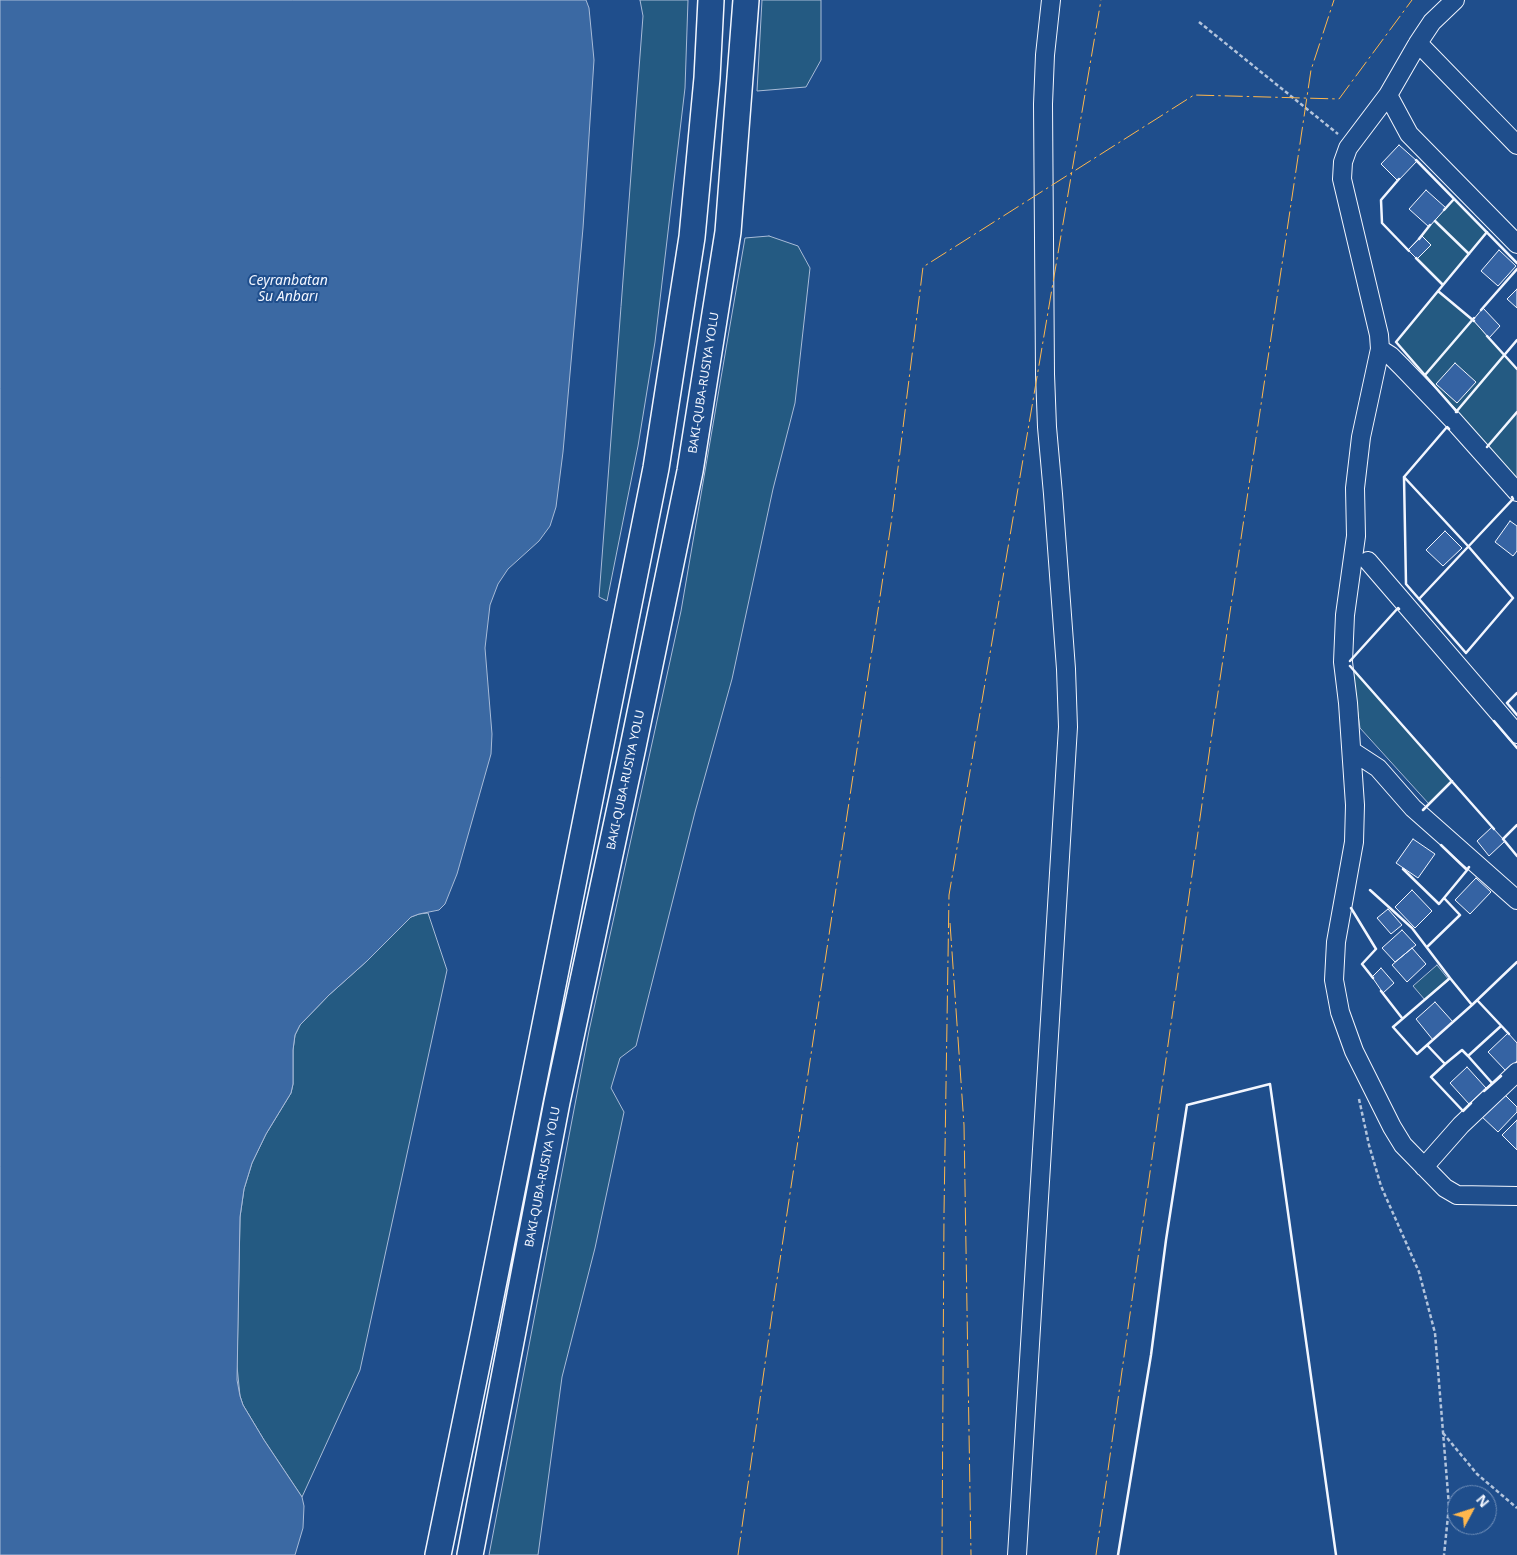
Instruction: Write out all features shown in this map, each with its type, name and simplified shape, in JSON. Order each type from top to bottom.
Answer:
[{"type":"highway","points":[[438,1555],[656,468],[692,236],[707,78],[710,0]]},
{"type":"highway","points":[[470,1555],[558,1102],[690,471],[728,232],[746,0]]},
{"type":"street","points":[[1018,1555],[1068,727],[1066,669],[1044,374],[1043,104],[1045,55],[1051,0]]},
{"type":"street","points":[[1455,0],[1432,22],[1388,95],[1348,148],[1343,162],[1342,178],[1379,335],[1380,349],[1361,438],[1355,488],[1356,536],[1345,616],[1343,662],[1352,751],[1355,805],[1354,842],[1336,942],[1334,980],[1340,1012],[1354,1051],[1403,1145],[1446,1188],[1458,1195],[1517,1196]]},
{"type":"street","points":[[1418,43],[1517,144]]},
{"type":"street","points":[[1388,95],[1409,134],[1517,244]]},
{"type":"street","points":[[1380,349],[1391,356],[1517,492]]},
{"type":"street","points":[[1368,561],[1517,734]]},
{"type":"street","points":[[1352,751],[1378,768],[1413,808],[1517,900]]},
{"type":"street","points":[[1424,1167],[1461,1125],[1517,1072]]},
{"type":"path","points":[[1199,22],[1343,138]]},
{"type":"path","points":[[1359,1099],[1369,1145],[1381,1186],[1419,1272],[1435,1333],[1449,1506],[1444,1555]]},
{"type":"path","points":[[1442,1432],[1478,1474],[1517,1508]]},
{"type":"shaded area","points":[[640,0],[688,0],[685,88],[655,342],[638,446],[607,601],[599,597],[643,16]]},
{"type":"shaded area","points":[[762,0],[821,0],[821,60],[806,87],[757,91]]},
{"type":"shaded area","points":[[1454,199],[1487,232],[1443,285],[1408,250]]},
{"type":"shaded area","points":[[769,236],[798,246],[810,268],[795,403],[773,489],[732,679],[695,812],[636,1046],[620,1058],[611,1088],[624,1112],[595,1248],[562,1377],[538,1555],[489,1555],[589,1031],[681,611],[745,238]]},
{"type":"shaded area","points":[[1438,291],[1473,320],[1517,369],[1517,479],[1396,342]]},
{"type":"shaded area","points":[[1351,667],[1452,781],[1429,804],[1360,728]]},
{"type":"shaded area","points":[[428,913],[447,970],[360,1370],[302,1497],[264,1440],[243,1405],[240,1396],[237,1366],[240,1217],[244,1189],[252,1163],[266,1134],[291,1093],[293,1084],[293,1050],[295,1035],[300,1025],[411,917]]},
{"type":"shaded area","points":[[1437,965],[1449,980],[1425,1000],[1413,986]]},
{"type":"water","name":"Ceyranbatan Su Anbarı","points":[[0,0],[586,0],[589,8],[594,60],[583,228],[563,452],[556,507],[550,526],[539,541],[508,569],[498,584],[490,605],[485,648],[492,734],[491,754],[457,874],[445,904],[439,910],[411,917],[300,1025],[295,1035],[293,1050],[293,1084],[291,1093],[266,1134],[252,1163],[244,1189],[240,1217],[237,1380],[243,1405],[302,1497],[304,1506],[303,1528],[295,1555],[0,1555]]},
{"type":"building","points":[[1399,145],[1417,161],[1398,181],[1381,164]]},
{"type":"building","points":[[1426,190],[1446,208],[1429,227],[1409,209]]},
{"type":"building","points":[[1422,236],[1431,245],[1417,259],[1408,250]]},
{"type":"building","points":[[1499,250],[1516,266],[1498,286],[1481,271]]},
{"type":"building","points":[[1517,289],[1517,308],[1507,299]]},
{"type":"building","points":[[1483,308],[1500,326],[1489,338],[1473,320]]},
{"type":"building","points":[[1455,363],[1476,382],[1457,403],[1436,384]]},
{"type":"building","points":[[1510,521],[1517,526],[1517,551],[1513,556],[1495,542]]},
{"type":"building","points":[[1445,531],[1462,548],[1443,566],[1426,550]]},
{"type":"building","points":[[1492,827],[1505,841],[1489,856],[1477,841]]},
{"type":"building","points":[[1413,839],[1435,854],[1418,878],[1396,863]]},
{"type":"building","points":[[1476,878],[1491,892],[1470,914],[1455,900]]},
{"type":"building","points":[[1412,890],[1432,911],[1415,928],[1395,907]]},
{"type":"building","points":[[1388,909],[1402,925],[1391,934],[1377,918]]},
{"type":"building","points":[[1402,930],[1416,945],[1395,962],[1382,948]]},
{"type":"building","points":[[1412,948],[1426,964],[1407,982],[1392,965]]},
{"type":"building","points":[[1381,968],[1394,983],[1383,993],[1372,977]]},
{"type":"building","points":[[1435,1002],[1453,1022],[1433,1040],[1416,1019]]},
{"type":"building","points":[[1508,1033],[1517,1043],[1517,1061],[1506,1071],[1488,1052]]},
{"type":"building","points":[[1467,1067],[1486,1088],[1469,1104],[1450,1083]]},
{"type":"building","points":[[1502,1092],[1517,1107],[1517,1112],[1498,1132],[1480,1115]]},
{"type":"building","points":[[1517,1120],[1517,1150],[1502,1135]]},
{"type":"wall","points":[[1416,160],[1517,263]]},
{"type":"wall","points":[[1399,179],[1381,200],[1382,223],[1409,251]]},
{"type":"wall","points":[[1444,210],[1454,199]]},
{"type":"wall","points":[[1435,221],[1469,254]]},
{"type":"wall","points":[[1419,239],[1430,225]]},
{"type":"wall","points":[[1443,285],[1487,232]]},
{"type":"wall","points":[[1416,258],[1443,285],[1396,342],[1457,412]]},
{"type":"wall","points":[[1481,310],[1517,269]]},
{"type":"wall","points":[[1438,291],[1474,321]]},
{"type":"wall","points":[[1425,375],[1474,318]]},
{"type":"wall","points":[[1487,336],[1517,369]]},
{"type":"wall","points":[[1456,412],[1517,340]]},
{"type":"wall","points":[[1487,447],[1517,412]]},
{"type":"wall","points":[[1404,477],[1447,427],[1449,429]]},
{"type":"wall","points":[[1404,477],[1513,598],[1466,653],[1406,584],[1404,477]]},
{"type":"wall","points":[[1419,599],[1513,499],[1512,497]]},
{"type":"wall","points":[[1350,661],[1399,609]]},
{"type":"wall","points":[[1350,666],[1494,829]]},
{"type":"wall","points":[[1517,693],[1507,703],[1517,715]]},
{"type":"wall","points":[[1494,721],[1517,748]]},
{"type":"wall","points":[[1423,810],[1452,781]]},
{"type":"wall","points":[[1517,825],[1503,839],[1517,856]]},
{"type":"wall","points":[[1441,845],[1467,870],[1469,867]]},
{"type":"wall","points":[[1403,869],[1439,904],[1468,869]]},
{"type":"wall","points":[[1370,890],[1412,928],[1450,978]]},
{"type":"wall","points":[[1427,947],[1460,915],[1444,898]]},
{"type":"wall","points":[[1351,908],[1376,949],[1362,964],[1373,978]]},
{"type":"wall","points":[[1472,1005],[1517,962]]},
{"type":"wall","points":[[1450,978],[1472,1005],[1417,1054],[1393,1027],[1450,978]]},
{"type":"wall","points":[[1381,991],[1402,1018]]},
{"type":"wall","points":[[1477,1000],[1509,1034]]},
{"type":"wall","points":[[1427,1045],[1445,1064],[1462,1050],[1468,1056],[1501,1026]]},
{"type":"wall","points":[[1468,1056],[1492,1083]]},
{"type":"wall","points":[[1445,1064],[1431,1077],[1463,1111],[1471,1103]]},
{"type":"wall","points":[[1484,1091],[1501,1076]]},
{"type":"wall","points":[[1118,1555],[1151,1355],[1166,1240],[1187,1105],[1270,1084],[1336,1555]]},
{"type":"power","points":[[942,1555],[944,1213],[949,895],[1101,0]]},
{"type":"power","points":[[1096,1555],[1213,726],[1311,70],[1334,0]]},
{"type":"power","points":[[738,1555],[775,1293],[891,524],[923,267],[1194,95],[1339,99],[1412,0]]},
{"type":"power","points":[[950,923],[964,1125],[971,1555]]}]
